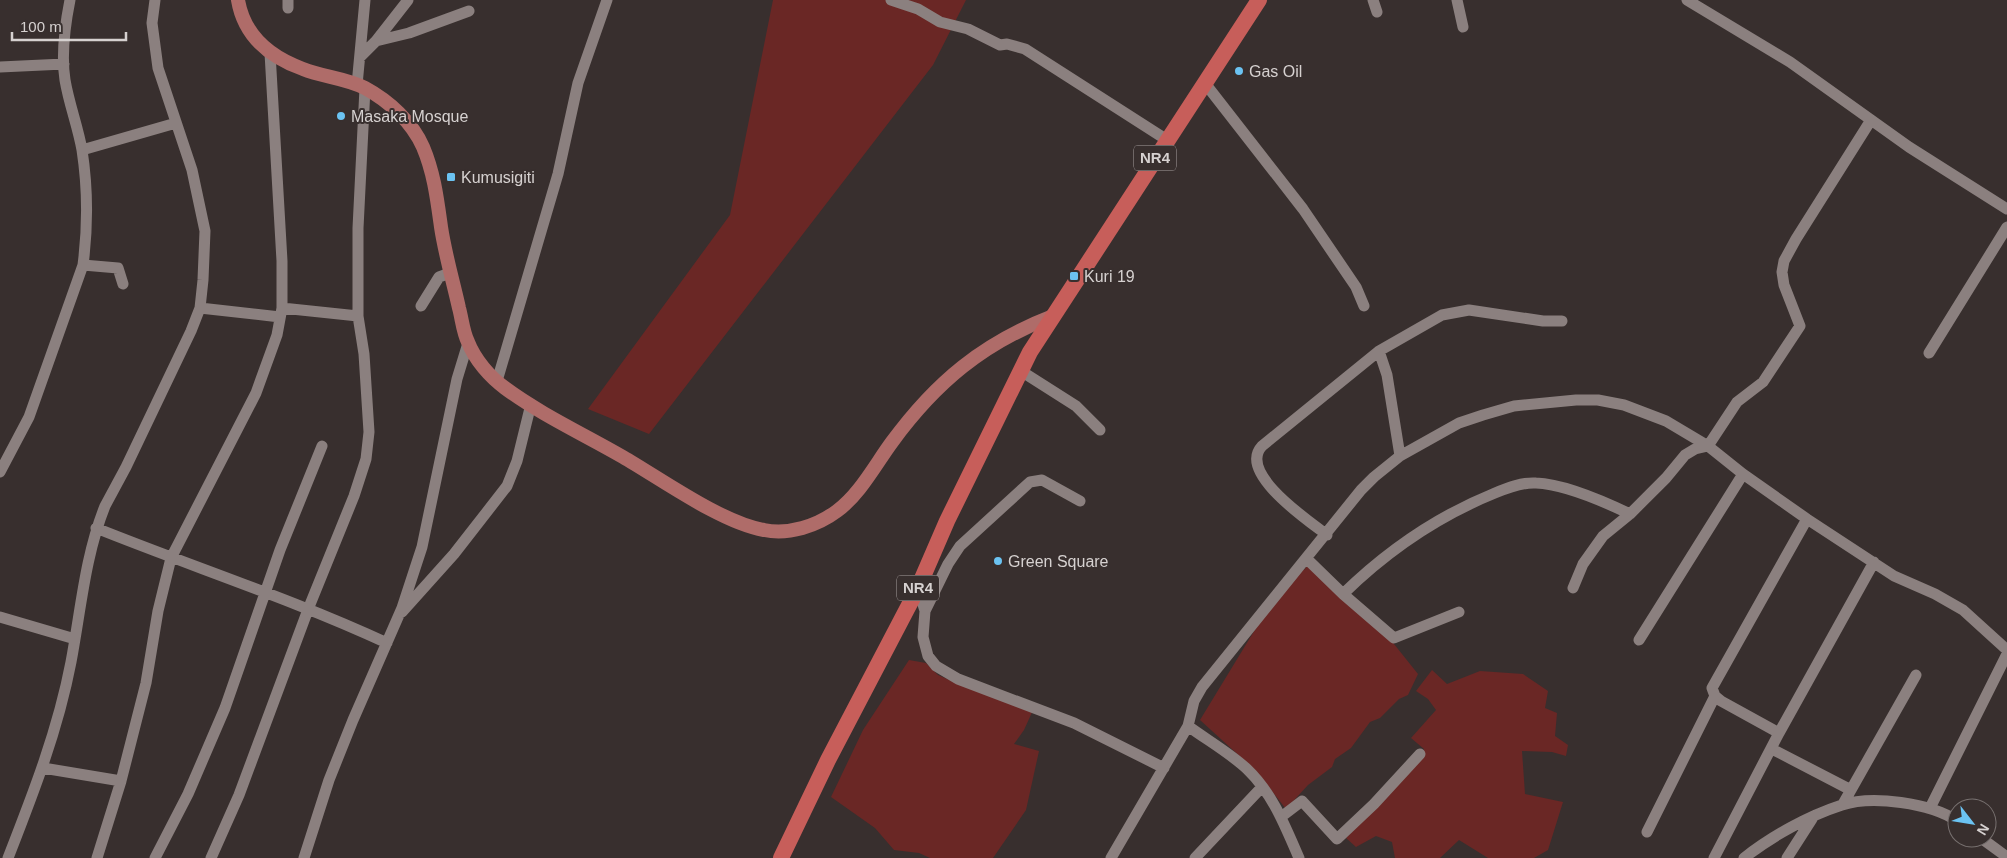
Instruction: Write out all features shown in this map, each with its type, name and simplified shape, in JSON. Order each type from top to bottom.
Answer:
[{"type":"highway","name":"NR4","points":[[781,858],[828,760],[918,588],[947,522],[1021,371],[1053,316],[1259,0]]},
{"type":"main road","points":[[238,0],[246,25],[258,43],[270,53],[303,70],[361,86],[398,113],[412,128],[422,144],[434,176],[450,273],[468,342],[480,364],[497,381],[531,404],[683,493],[748,526],[764,530],[800,528],[824,520],[851,498],[909,420],[953,374],[974,357],[1021,329],[1053,316]]},
{"type":"street","points":[[0,472],[29,417],[82,265],[87,214],[82,150],[65,78],[64,64],[66,23],[70,0]]},
{"type":"street","points":[[8,858],[43,768],[59,715],[75,639],[88,559],[96,528],[105,506],[178,359],[200,308],[205,230],[192,170],[158,68],[152,23],[155,0]]},
{"type":"street","points":[[211,858],[239,796],[309,607],[354,496],[366,459],[369,432],[364,354],[358,316],[360,57],[365,0]]},
{"type":"street","points":[[360,57],[376,41],[408,0]]},
{"type":"street","points":[[497,381],[558,174],[578,83],[607,0]]},
{"type":"street","points":[[891,0],[918,8],[940,22],[974,32],[1000,45],[1007,44],[1025,49],[1166,140]]},
{"type":"street","points":[[1373,0],[1377,12]]},
{"type":"street","points":[[1458,0],[1463,27]]},
{"type":"street","points":[[1686,0],[1790,62],[1871,120],[2007,208]]},
{"type":"street","points":[[376,41],[409,33],[469,11]]},
{"type":"street","points":[[97,858],[121,781],[146,683],[158,611],[171,558],[264,376],[281,312],[280,234],[270,53]]},
{"type":"street","points":[[0,67],[64,64]]},
{"type":"street","points":[[1204,82],[1303,209],[1356,287],[1364,306]]},
{"type":"street","points":[[1573,588],[1583,564],[1597,542],[1630,514],[1666,478],[1685,455],[1695,449],[1708,446],[1738,402],[1763,382],[1798,331],[1800,321],[1792,308],[1782,272],[1784,261],[1871,120]]},
{"type":"street","points":[[82,150],[176,123]]},
{"type":"street","points":[[1929,353],[2007,227]]},
{"type":"street","points":[[82,265],[118,268],[123,284]]},
{"type":"street","points":[[421,306],[439,278],[450,273]]},
{"type":"street","points":[[200,308],[358,316]]},
{"type":"street","points":[[1327,535],[1264,482],[1257,455],[1262,446],[1379,351],[1426,323],[1454,311],[1469,310],[1542,321],[1562,321]]},
{"type":"street","points":[[304,858],[336,762],[400,614],[422,547],[457,379],[468,342]]},
{"type":"street","points":[[1379,351],[1387,375],[1400,456]]},
{"type":"street","points":[[1021,371],[1076,406],[1100,430]]},
{"type":"street","points":[[1111,858],[1188,726],[1194,701],[1213,671],[1327,535],[1361,490],[1400,456],[1459,423],[1514,406],[1576,400],[1598,400],[1630,407],[1666,421],[1708,446],[1743,474],[1807,519],[1894,576],[1936,594],[1963,610],[2007,650]]},
{"type":"street","points":[[400,614],[418,597],[427,583],[454,554],[507,486],[517,461],[531,404]]},
{"type":"street","points":[[155,858],[188,794],[225,708],[280,550],[312,476],[322,446]]},
{"type":"street","points":[[1639,640],[1743,474]]},
{"type":"street","points":[[925,611],[948,564],[960,546],[1030,482],[1042,480],[1080,501]]},
{"type":"street","points":[[1342,594],[1358,579],[1424,528],[1464,506],[1522,484],[1543,483],[1602,501],[1630,514]]},
{"type":"street","points":[[1779,733],[1715,696],[1712,688],[1807,519]]},
{"type":"street","points":[[96,528],[171,558],[309,607],[387,643]]},
{"type":"street","points":[[1307,559],[1342,594],[1394,638],[1459,612]]},
{"type":"street","points":[[1714,858],[1779,733],[1874,562]]},
{"type":"street","points":[[918,588],[925,611],[923,637],[928,656],[946,674],[1074,723],[1164,768]]},
{"type":"street","points":[[0,617],[75,639]]},
{"type":"street","points":[[1930,808],[2007,654]]},
{"type":"street","points":[[1843,804],[1916,675]]},
{"type":"street","points":[[1647,832],[1715,696]]},
{"type":"street","points":[[1188,726],[1246,769],[1262,787],[1281,818],[1299,858]]},
{"type":"street","points":[[1772,749],[1851,790]]},
{"type":"street","points":[[1281,818],[1302,801],[1337,839],[1374,804],[1420,754]]},
{"type":"street","points":[[43,768],[121,781]]},
{"type":"street","points":[[1196,858],[1262,787]]},
{"type":"street","points":[[1744,858],[1764,842],[1843,804],[1870,801],[1930,808],[1947,816]]},
{"type":"street","points":[[1787,858],[1812,818]]},
{"type":"street","points":[[1995,848],[2007,857]]},
{"type":"shaded area","points":[[773,0],[966,0],[933,65],[649,434],[588,409],[730,215]]},
{"type":"shaded area","points":[[1307,566],[1386,634],[1418,674],[1408,695],[1399,699],[1380,718],[1370,722],[1351,748],[1335,759],[1332,767],[1308,785],[1286,809],[1256,771],[1200,720],[1270,605],[1301,568],[1304,570]]},
{"type":"shaded area","points":[[909,660],[926,663],[938,675],[963,686],[1034,708],[1024,730],[1014,744],[1039,751],[1026,810],[993,858],[930,858],[919,853],[894,850],[875,828],[831,797],[863,730]]},
{"type":"shaded area","points":[[1432,670],[1447,684],[1480,671],[1523,674],[1548,691],[1545,708],[1557,713],[1555,736],[1568,745],[1566,756],[1552,752],[1522,751],[1525,794],[1563,802],[1548,850],[1534,858],[1488,858],[1459,840],[1440,858],[1395,858],[1392,842],[1376,836],[1356,847],[1346,838],[1421,759],[1424,749],[1411,738],[1436,710],[1428,699],[1416,691]]},
{"type":"place","name":"Gas Oil","points":[[1239,71]]},
{"type":"place","name":"Masaka Mosque","points":[[341,116]]},
{"type":"place","name":"Kumusigiti","points":[[451,177]]},
{"type":"place","name":"Kuri 19","points":[[1074,276]]},
{"type":"place","name":"Green Square","points":[[998,561]]}]
